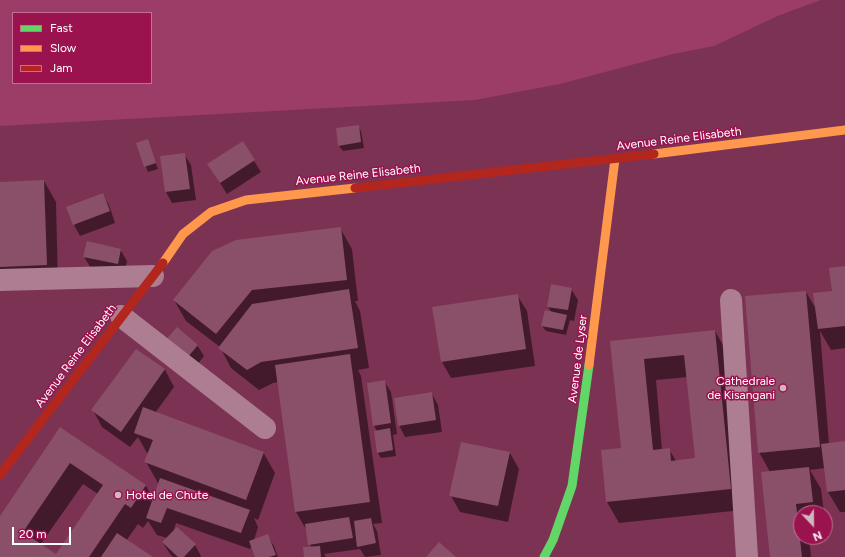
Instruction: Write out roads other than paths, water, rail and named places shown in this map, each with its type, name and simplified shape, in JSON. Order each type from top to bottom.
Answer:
[{"type":"street","name":"Avenue Reine Elisabeth","points":[[0,475],[152,276],[182,234],[211,212],[246,200],[615,159],[845,130]]},
{"type":"street","name":"Avenue de Lyser","points":[[544,557],[554,540],[572,486],[615,159]]},
{"type":"street","points":[[0,280],[152,276]]},
{"type":"street","points":[[731,300],[747,557]]},
{"type":"street","points":[[121,316],[265,428]]},
{"type":"place","name":"Cathedrale de Kisangani","points":[[783,388]]},
{"type":"place","name":"Hotel de Chute","points":[[118,495]]}]
